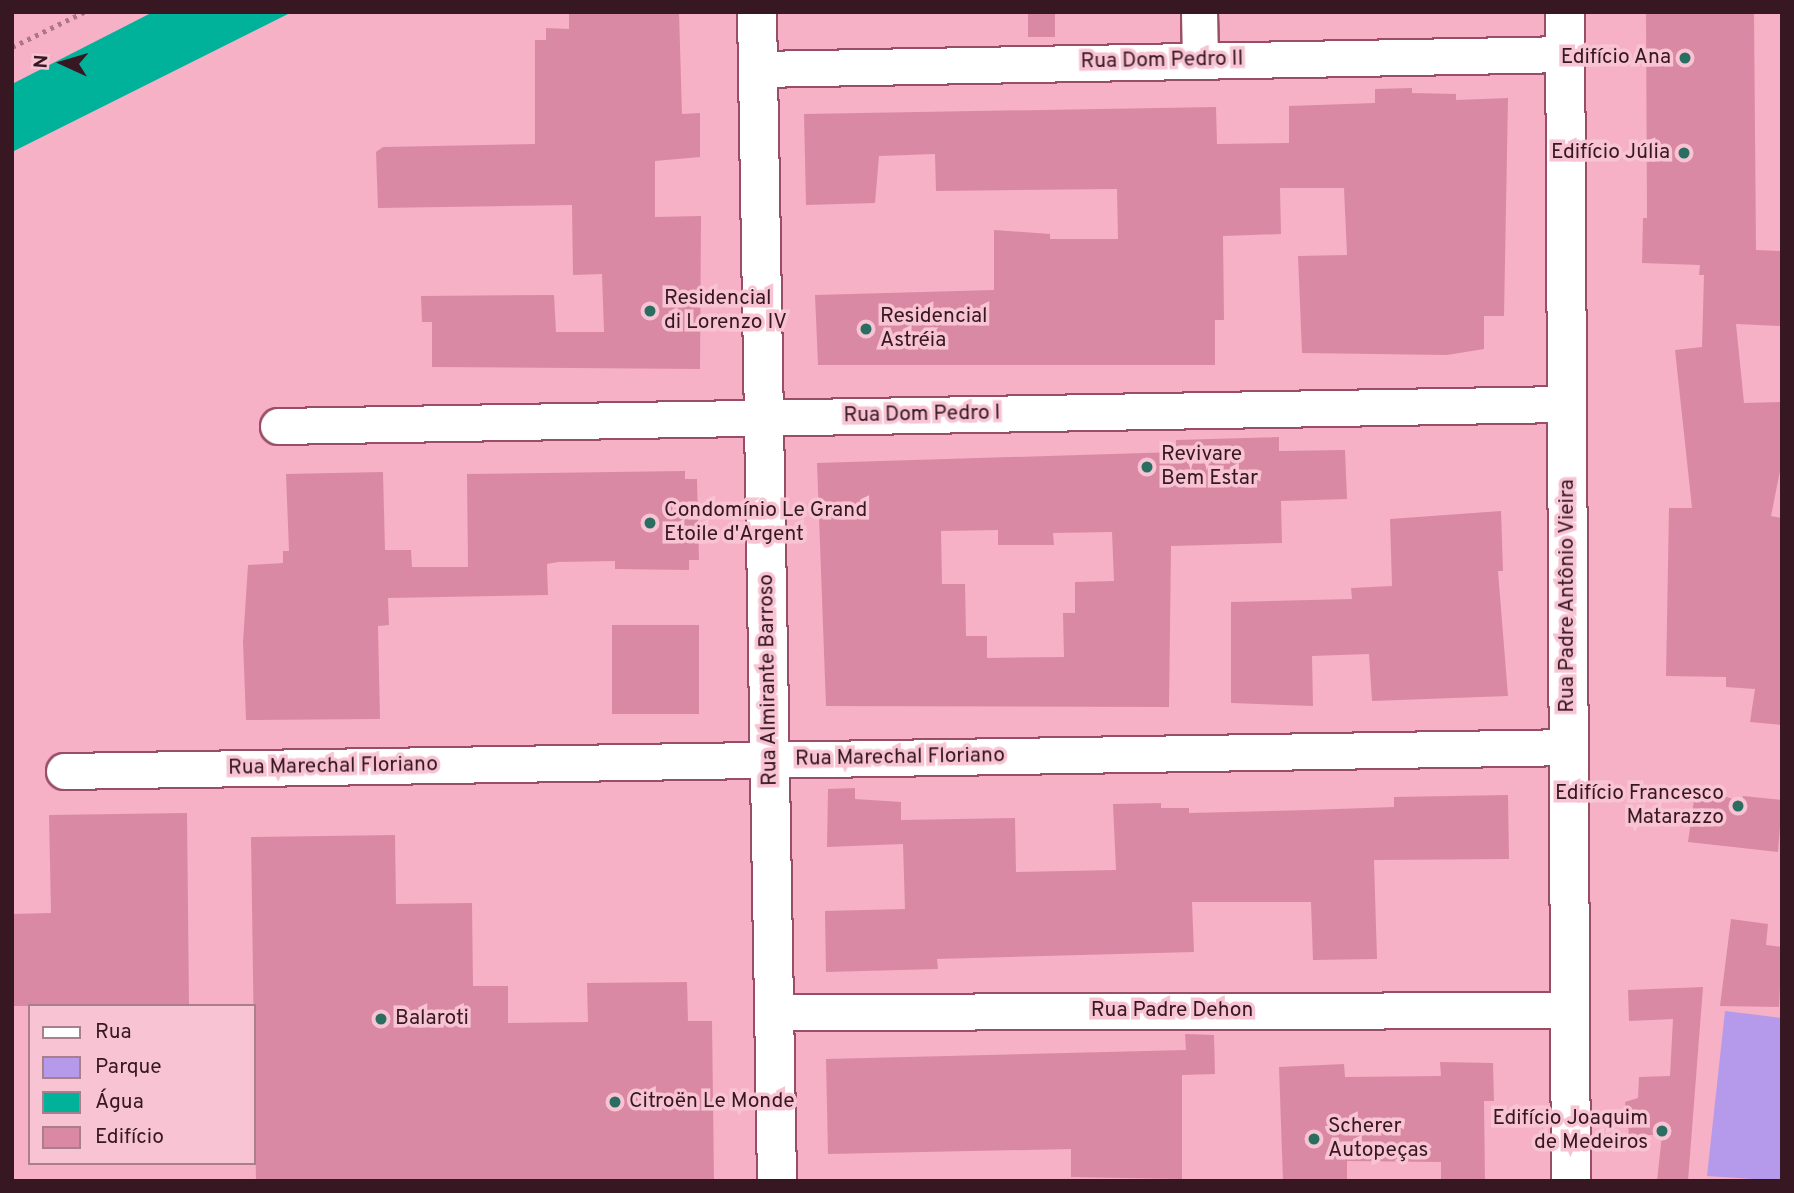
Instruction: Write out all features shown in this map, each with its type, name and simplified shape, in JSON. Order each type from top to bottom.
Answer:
[{"type":"street","name":"Rua Almirante Barroso","points":[[757,12],[777,1181]]},
{"type":"street","points":[[1199,12],[1200,61]]},
{"type":"street","name":"Rua Padre Antônio Vieira","points":[[1565,12],[1571,1181]]},
{"type":"street","name":"Rua Dom Pedro II","points":[[758,69],[1565,54]]},
{"type":"street","name":"Rua Dom Pedro I","points":[[278,426],[1567,404]]},
{"type":"street","name":"Rua Marechal Floriano","points":[[64,771],[1569,747]]},
{"type":"street","name":"Rua Padre Dehon","points":[[775,1012],[1570,1010]]},
{"type":"path","points":[[12,47],[84,12]]},
{"type":"green space","points":[[1725,1011],[1782,1018],[1782,1181],[1707,1176]]},
{"type":"water","points":[[153,12],[292,12],[12,152],[12,84]]},
{"type":"building","points":[[569,12],[679,12],[682,114],[700,113],[700,157],[655,161],[655,217],[701,216],[700,369],[432,367],[432,322],[422,322],[421,296],[554,295],[556,332],[604,332],[602,274],[573,275],[572,205],[378,208],[376,152],[383,147],[535,144],[535,40],[546,40],[546,28],[569,29]]},
{"type":"building","points":[[1028,12],[1055,12],[1055,37],[1028,37]]},
{"type":"building","points":[[1646,12],[1754,12],[1756,250],[1782,251],[1782,326],[1736,324],[1744,403],[1782,402],[1782,461],[1771,516],[1782,518],[1782,725],[1750,722],[1755,689],[1726,687],[1726,677],[1666,676],[1669,508],[1692,508],[1675,350],[1702,347],[1704,275],[1699,275],[1700,265],[1642,263],[1643,218],[1647,218]]},
{"type":"building","points":[[1412,88],[1412,93],[1456,94],[1456,100],[1508,98],[1504,316],[1484,316],[1484,349],[1447,355],[1302,353],[1298,256],[1347,255],[1344,188],[1280,188],[1281,234],[1223,236],[1224,320],[1215,320],[1215,365],[818,365],[815,295],[994,290],[994,230],[1050,234],[1050,239],[1118,239],[1117,189],[936,191],[935,154],[879,156],[875,203],[806,205],[804,114],[1216,107],[1217,144],[1289,143],[1289,106],[1375,103],[1375,89]]},
{"type":"building","points":[[1279,437],[1279,451],[1345,450],[1347,499],[1281,501],[1282,543],[1171,546],[1169,707],[826,706],[817,463],[1176,452],[1176,440]],"holes":[[[998,530],[998,545],[1054,545],[1053,533],[1112,532],[1114,581],[1075,582],[1075,613],[1063,613],[1064,657],[987,658],[987,636],[966,636],[965,584],[942,584],[941,531]]]},
{"type":"building","points":[[685,471],[685,479],[697,479],[699,560],[689,560],[689,570],[615,569],[615,561],[558,562],[547,564],[548,595],[388,598],[389,625],[378,626],[380,719],[246,720],[243,642],[248,565],[283,563],[283,551],[289,551],[286,474],[383,472],[385,550],[411,550],[412,567],[468,567],[467,474]]},
{"type":"building","points":[[1501,511],[1503,571],[1498,571],[1508,696],[1372,701],[1369,654],[1312,656],[1313,706],[1231,703],[1231,602],[1352,599],[1351,588],[1392,586],[1390,519]]},
{"type":"building","points":[[612,625],[699,625],[699,714],[612,714]]},
{"type":"building","points":[[855,788],[855,799],[901,802],[901,820],[1015,818],[1016,872],[1116,870],[1113,804],[1161,803],[1161,808],[1189,808],[1189,813],[1394,807],[1394,797],[1508,795],[1509,859],[1374,860],[1377,959],[1313,960],[1311,902],[1192,902],[1194,952],[937,959],[938,969],[826,972],[825,911],[905,909],[903,844],[827,847],[828,789]]},
{"type":"building","name":"Edifício Francesco Matarazzo","points":[[1708,791],[1742,802],[1743,796],[1782,800],[1778,852],[1688,842],[1695,793]]},
{"type":"building","points":[[187,813],[189,1004],[12,1006],[12,914],[51,913],[49,815]]},
{"type":"building","name":"Balaroti","points":[[395,835],[396,904],[472,903],[473,986],[508,986],[508,1023],[588,1022],[587,983],[687,982],[688,1021],[712,1021],[714,1181],[256,1181],[256,1004],[253,1004],[251,837]]},
{"type":"building","points":[[1731,919],[1768,924],[1766,945],[1782,947],[1779,1007],[1720,1006]]},
{"type":"building","points":[[1703,987],[1688,1181],[1657,1181],[1662,1135],[1629,1135],[1625,1102],[1638,1098],[1639,1077],[1670,1076],[1673,1019],[1629,1021],[1628,990]]},
{"type":"building","points":[[1185,1034],[1214,1035],[1215,1074],[1182,1075],[1182,1179],[1071,1177],[1071,1149],[828,1154],[826,1059],[1186,1050]]},
{"type":"building","points":[[1440,1062],[1493,1063],[1494,1101],[1484,1101],[1485,1181],[1441,1181],[1441,1162],[1347,1161],[1347,1181],[1283,1181],[1279,1067],[1344,1064],[1345,1077],[1441,1076]]},
{"type":"place","name":"Edifício Ana","points":[[1685,58]]},
{"type":"place","name":"Edifício Júlia","points":[[1684,153]]},
{"type":"place","name":"Residencial di Lorenzo IV","points":[[650,311]]},
{"type":"place","name":"Residencial Astréia","points":[[866,329]]},
{"type":"place","name":"Revivare Bem Estar","points":[[1147,467]]},
{"type":"place","name":"Condomínio Le Grand Etoile d'Argent","points":[[650,523]]},
{"type":"place","name":"Edifício Francesco Matarazzo","points":[[1738,806]]},
{"type":"place","name":"Balaroti","points":[[381,1019]]},
{"type":"place","name":"Citroën Le Monde","points":[[615,1102]]},
{"type":"place","name":"Edifício Joaquim de Medeiros","points":[[1662,1131]]},
{"type":"place","name":"Scherer Autopeças","points":[[1314,1139]]}]
